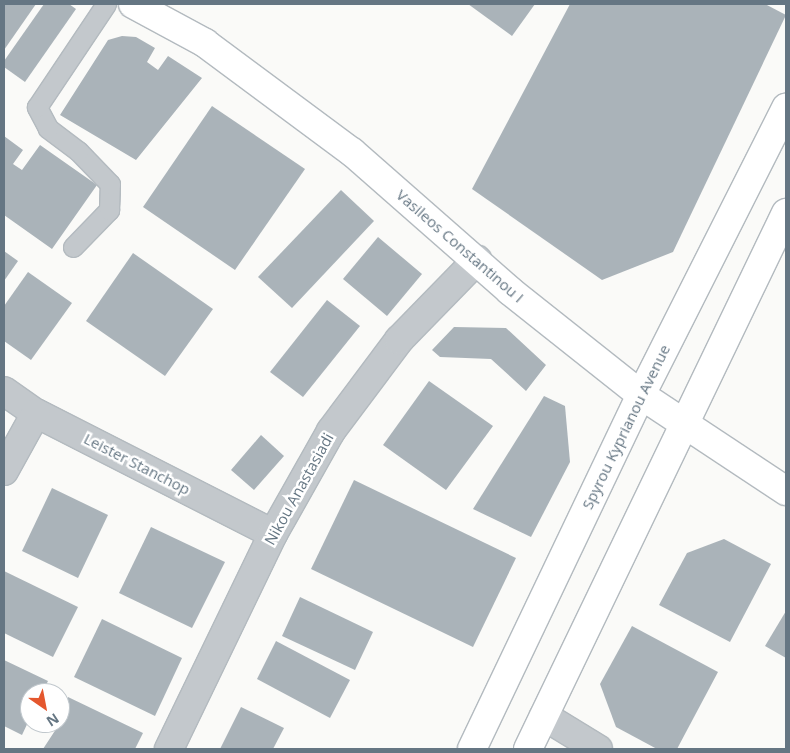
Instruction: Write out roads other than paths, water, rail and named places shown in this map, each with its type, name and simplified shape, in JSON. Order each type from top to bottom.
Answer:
[{"type":"main road","name":"Vasileos Constantinou I","points":[[133,4],[204,43],[352,152],[476,260],[640,395],[687,422],[786,491]]},
{"type":"main road","name":"Spyrou Kyprianou Avenue","points":[[472,749],[640,395],[786,108]]},
{"type":"main road","points":[[528,749],[648,494],[687,422],[786,212]]},
{"type":"street","name":"Nikou Anastasiadi","points":[[169,749],[273,534],[331,431],[399,340],[476,260]]},
{"type":"street","name":"Leister Stanchop","points":[[4,391],[36,413],[273,534]]},
{"type":"street","points":[[4,471],[36,413]]},
{"type":"street","points":[[544,716],[598,749]]},
{"type":"lane","points":[[74,246],[109,210],[110,184],[78,150],[48,128],[36,107],[106,4]]}]
